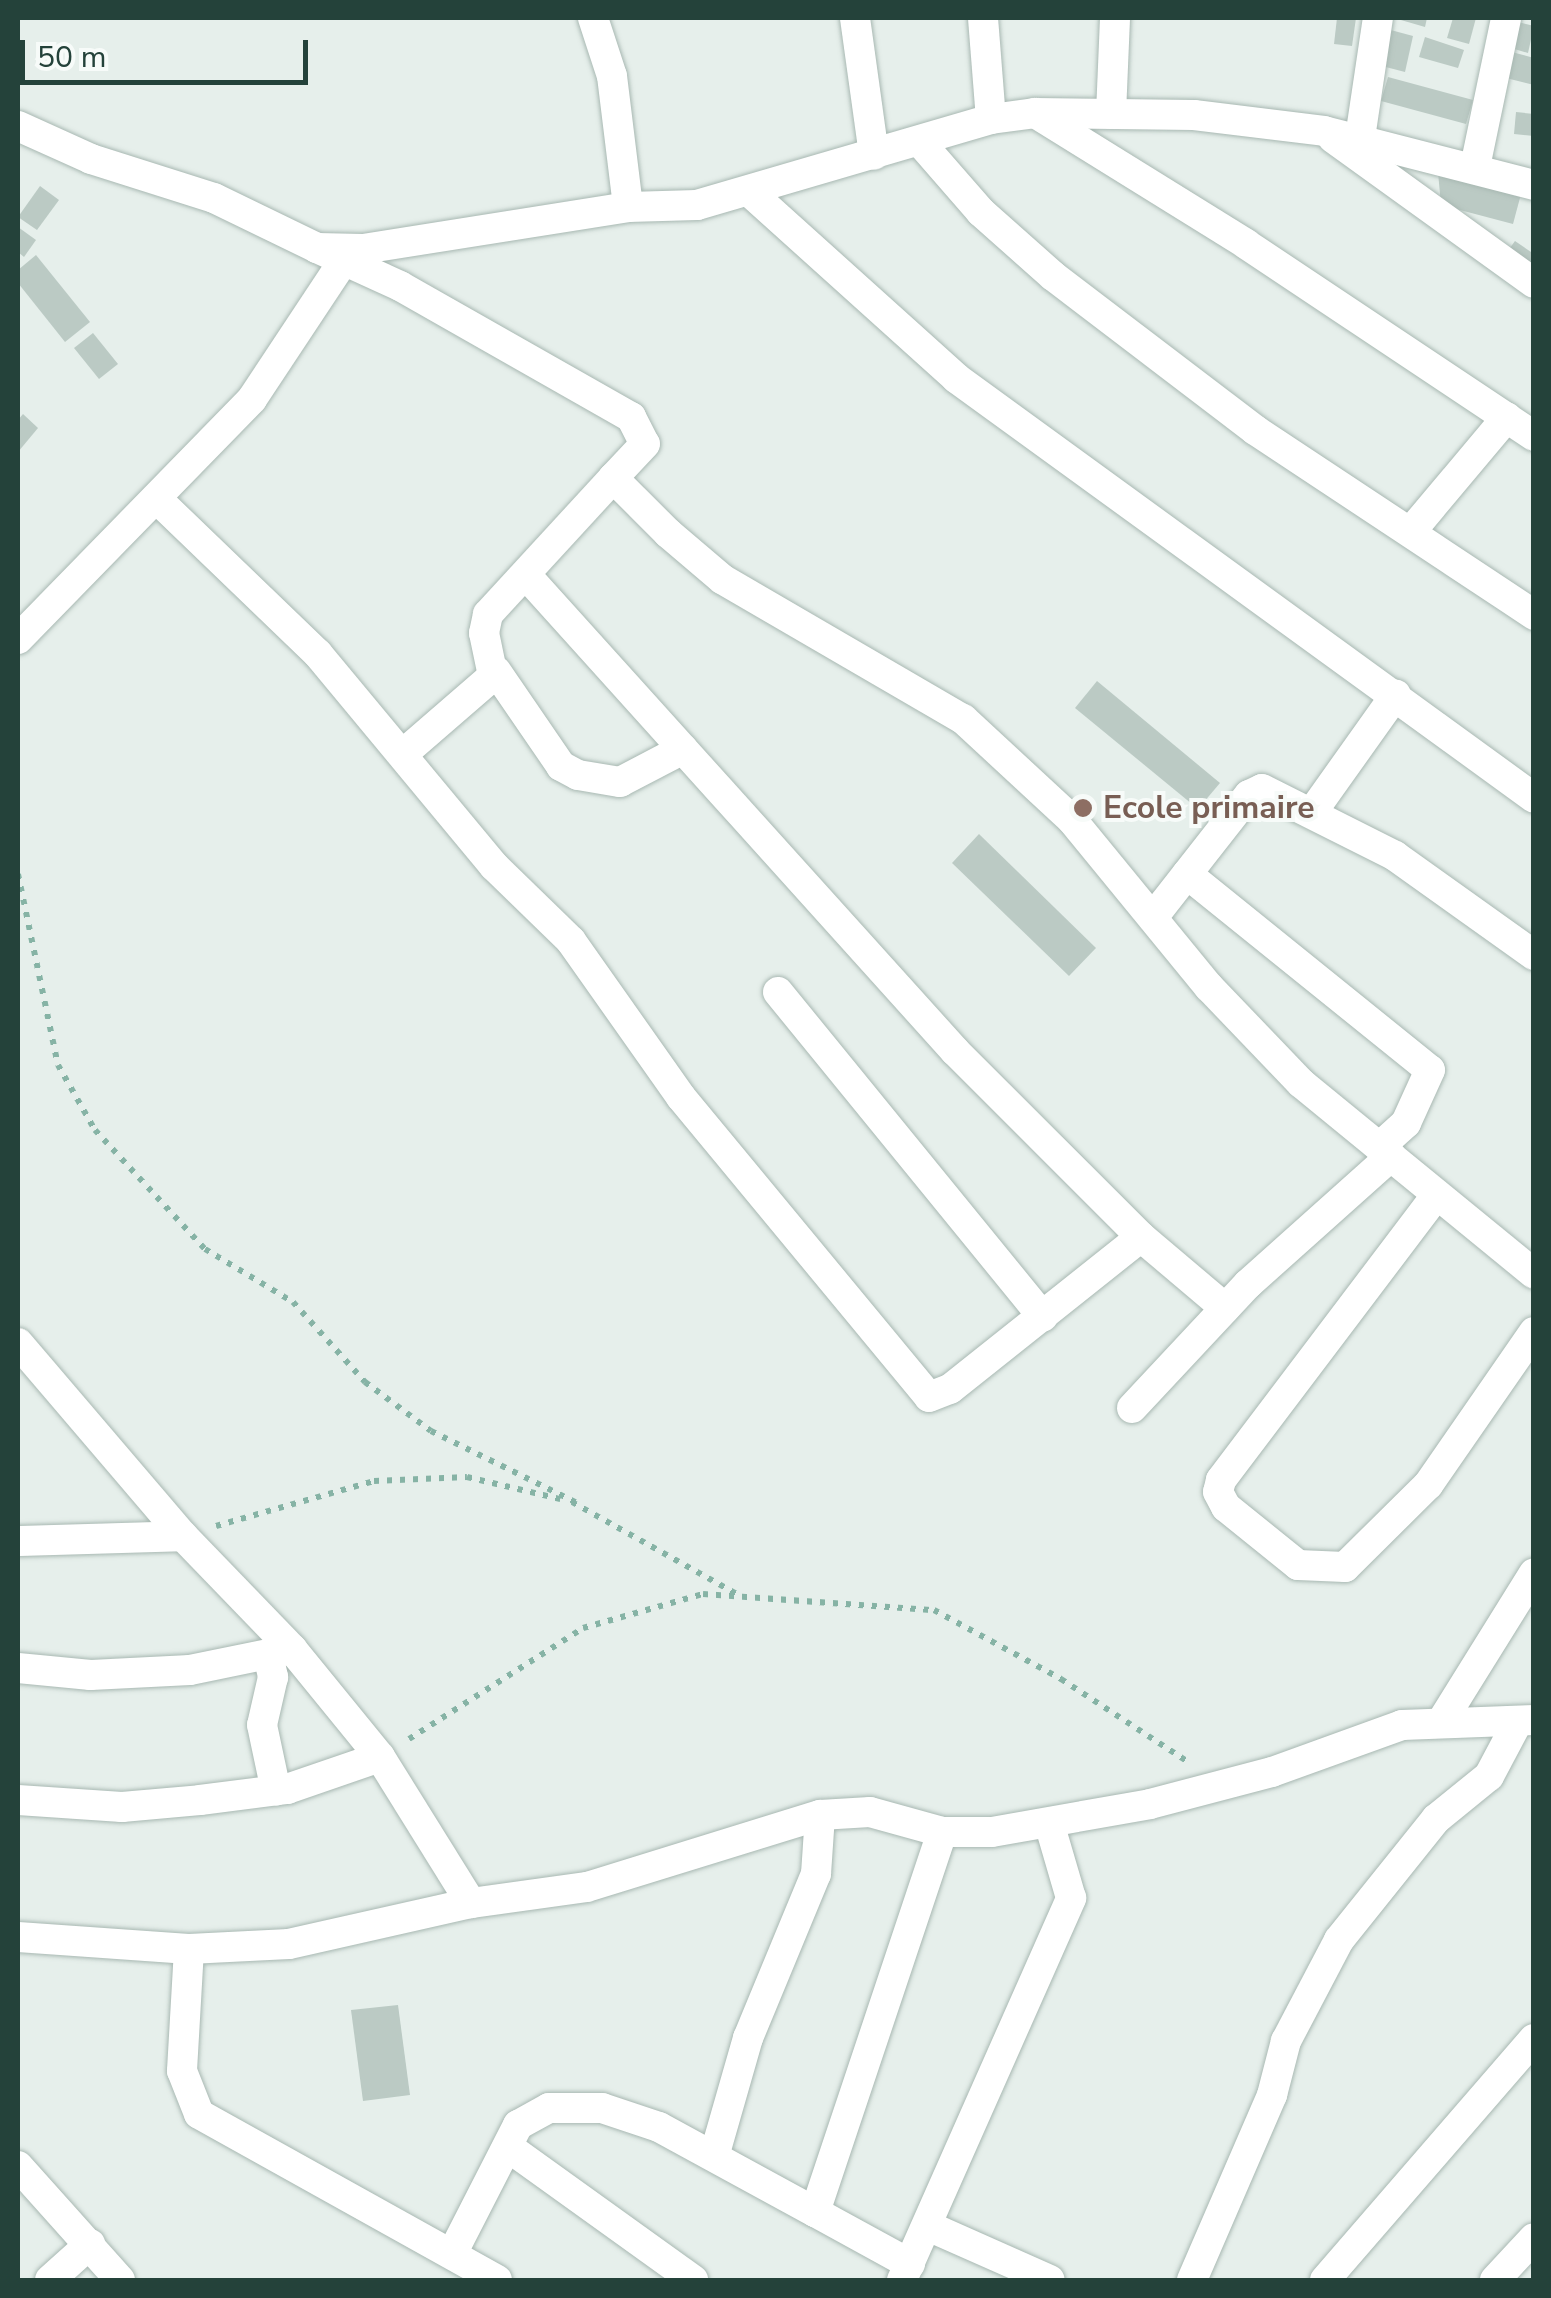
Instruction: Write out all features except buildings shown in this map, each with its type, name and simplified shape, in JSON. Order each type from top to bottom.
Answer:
[{"type":"street","points":[[593,18],[612,76],[628,207]]},
{"type":"street","points":[[854,18],[874,155]]},
{"type":"street","points":[[983,18],[991,119]]},
{"type":"street","points":[[1110,114],[1115,18]]},
{"type":"street","points":[[1360,138],[1378,18]]},
{"type":"street","points":[[1475,167],[1506,18]]},
{"type":"street","points":[[330,254],[628,207],[697,205],[752,194],[991,119],[1035,112],[1194,115],[1324,132],[1475,167],[1534,186]]},
{"type":"street","points":[[1035,112],[1534,436]]},
{"type":"street","points":[[18,126],[91,159],[214,198],[330,254],[631,418],[645,444],[484,622],[496,671],[561,766],[578,776],[620,782],[683,749]]},
{"type":"street","points":[[1324,132],[1534,282]]},
{"type":"street","points":[[920,142],[981,212],[1053,276],[1255,430],[1412,529],[1534,615]]},
{"type":"street","points":[[752,194],[956,378],[1396,694],[1534,798]]},
{"type":"street","points":[[18,639],[158,500],[252,399],[330,254]]},
{"type":"street","points":[[1412,529],[1507,417]]},
{"type":"street","points":[[614,478],[722,579],[963,719],[1073,822],[1209,987],[1301,1083],[1534,1274]]},
{"type":"street","points":[[158,500],[300,634],[404,752],[494,866],[571,941],[681,1097],[929,1396],[941,1396],[1141,1237]]},
{"type":"street","points":[[526,575],[954,1051],[1141,1237],[1224,1308]]},
{"type":"street","points":[[404,752],[496,671]]},
{"type":"street","points":[[1313,812],[1396,694]]},
{"type":"street","points":[[1154,916],[1249,795],[1262,789],[1395,856],[1534,955]]},
{"type":"street","points":[[1132,1408],[1224,1308],[1385,1151],[1406,1123],[1430,1070],[1187,874]]},
{"type":"street","points":[[778,992],[1044,1317]]},
{"type":"street","points":[[1436,1197],[1221,1480],[1218,1492],[1226,1507],[1298,1566],[1345,1567],[1428,1485],[1534,1332]]},
{"type":"street","points":[[18,1343],[280,1652],[380,1757],[470,1903]]},
{"type":"street","points":[[18,1541],[182,1536]]},
{"type":"street","points":[[1442,1721],[1534,1573]]},
{"type":"street","points":[[18,1668],[131,1673],[280,1652]]},
{"type":"street","points":[[276,1791],[262,1725],[280,1652]]},
{"type":"street","points":[[18,1937],[189,1949],[289,1944],[470,1903],[587,1887],[820,1814],[870,1812],[942,1832],[1049,1823],[1222,1783],[1402,1725],[1442,1721],[1524,1722]]},
{"type":"street","points":[[1192,2280],[1272,2095],[1291,2029],[1339,1940],[1436,1819],[1489,1776],[1524,1722]]},
{"type":"street","points":[[18,1800],[122,1807],[276,1791],[380,1757]]},
{"type":"street","points":[[715,2153],[748,2038],[816,1874],[820,1814]]},
{"type":"street","points":[[453,2252],[508,2147],[534,2112],[587,2106],[715,2153],[906,2272],[1071,1898],[1049,1823]]},
{"type":"street","points":[[815,2212],[942,1832]]},
{"type":"street","points":[[189,1949],[182,2070],[198,2114],[453,2252],[497,2280]]},
{"type":"street","points":[[1325,2280],[1534,2039]]},
{"type":"street","points":[[508,2147],[692,2280]]},
{"type":"street","points":[[18,2166],[120,2280]]},
{"type":"street","points":[[928,2226],[1050,2280]]},
{"type":"street","points":[[1499,2279],[1534,2238]]},
{"type":"street","points":[[50,2280],[90,2244]]},
{"type":"path","points":[[18,874],[58,1065],[95,1130],[204,1249],[293,1302],[366,1382],[431,1431],[575,1502],[741,1597]]},
{"type":"path","points":[[182,1536],[374,1480],[468,1477],[575,1502]]},
{"type":"path","points":[[380,1757],[583,1628],[703,1594],[934,1610],[1061,1679],[1222,1783]]},
{"type":"place","name":"Ecole primaire","points":[[1083,808]]}]
